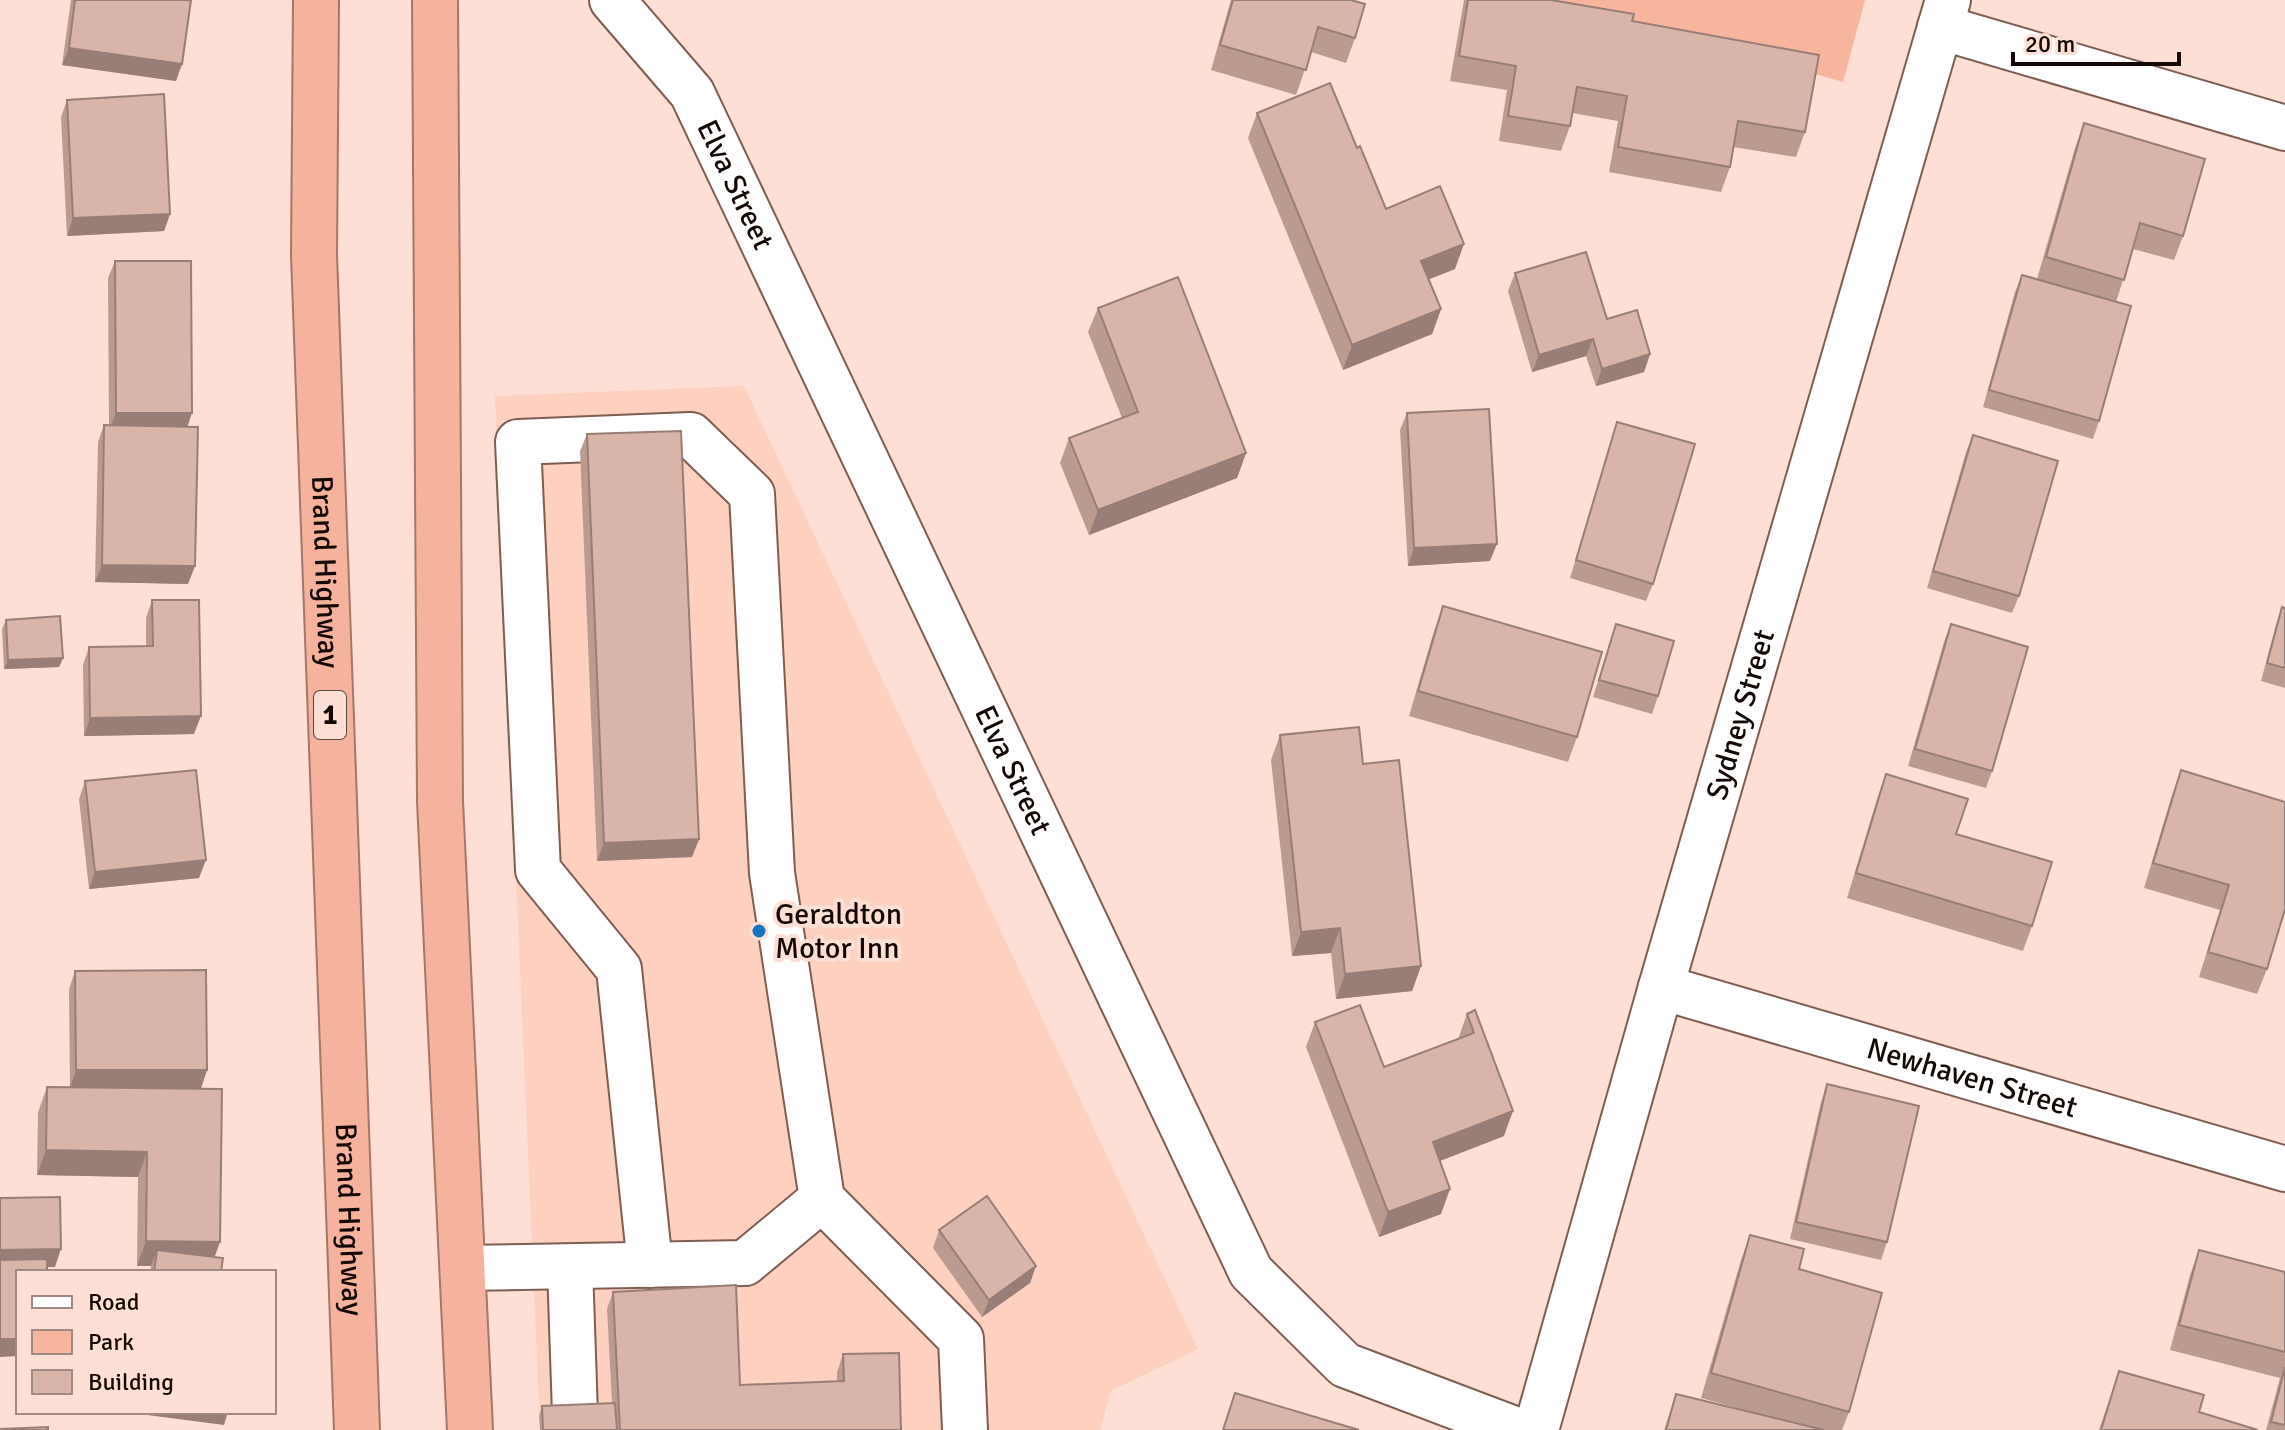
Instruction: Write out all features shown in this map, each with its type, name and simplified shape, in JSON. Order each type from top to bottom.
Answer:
[{"type":"highway","name":"Brand Highway","points":[[316,0],[314,255],[357,1430]]},
{"type":"highway","points":[[435,0],[440,801],[470,1430]]},
{"type":"street","name":"Elva Street","points":[[612,0],[692,93],[1251,1272],[1345,1365],[1517,1430]]},
{"type":"street","points":[[1944,14],[2285,128]]},
{"type":"street","name":"Sydney Street","points":[[1536,1430],[1661,987],[1944,14]]},
{"type":"street","points":[[650,1265],[619,969],[538,870],[518,442],[691,435],[752,494],[772,873],[822,1199],[961,1339],[965,1430]]},
{"type":"street","name":"Newhaven Street","points":[[1661,987],[2285,1169]]},
{"type":"street","points":[[463,1268],[745,1263],[822,1199]]},
{"type":"street","points":[[570,1267],[575,1414]]},
{"type":"shaded area","name":"Geraldton Motor Inn","points":[[744,386],[1198,1349],[1111,1391],[1100,1430],[540,1430],[495,396]]},
{"type":"green space","points":[[1554,0],[1865,0],[1843,82]]},
{"type":"building","points":[[75,0],[191,0],[182,64],[69,48]]},
{"type":"building","points":[[1233,0],[1351,0],[1365,4],[1355,38],[1318,27],[1306,70],[1220,45]]},
{"type":"building","points":[[1468,0],[1551,0],[1634,14],[1632,21],[1819,55],[1805,132],[1738,121],[1730,167],[1618,147],[1627,96],[1577,87],[1570,126],[1508,116],[1516,66],[1459,56]]},
{"type":"building","points":[[1330,83],[1386,209],[1440,186],[1464,244],[1421,261],[1441,309],[1352,345],[1257,113]]},
{"type":"building","points":[[164,94],[170,214],[73,218],[67,100]]},
{"type":"building","points":[[2084,123],[2205,159],[2183,236],[2140,223],[2124,280],[2046,257]]},
{"type":"building","points":[[1586,252],[1607,319],[1637,310],[1650,354],[1602,369],[1593,339],[1539,355],[1515,273]]},
{"type":"building","points":[[115,261],[191,261],[192,413],[116,413]]},
{"type":"building","points":[[2022,275],[2131,306],[2099,421],[1989,390]]},
{"type":"building","points":[[1178,277],[1246,453],[1098,510],[1069,438],[1138,412],[1098,308]]},
{"type":"building","points":[[1489,409],[1497,544],[1414,548],[1407,413]]},
{"type":"building","points":[[1617,422],[1695,444],[1653,584],[1576,560]]},
{"type":"building","points":[[104,425],[198,427],[195,566],[102,565]]},
{"type":"building","points":[[681,431],[699,839],[604,843],[587,434]]},
{"type":"building","points":[[1973,435],[2058,461],[2019,596],[1933,571]]},
{"type":"building","points":[[152,600],[199,600],[201,716],[90,718],[89,647],[153,646]]},
{"type":"building","points":[[1443,606],[1602,652],[1577,737],[1418,691]]},
{"type":"building","points":[[2282,607],[2285,608],[2285,668],[2267,663]]},
{"type":"building","points":[[60,616],[63,658],[8,660],[6,620]]},
{"type":"building","points":[[1616,624],[1674,641],[1658,696],[1599,680]]},
{"type":"building","points":[[1951,624],[2028,647],[1992,771],[1915,749]]},
{"type":"building","points":[[1359,727],[1363,764],[1399,760],[1421,966],[1345,974],[1340,928],[1301,932],[1280,735]]},
{"type":"building","points":[[196,770],[206,860],[95,872],[85,781]]},
{"type":"building","points":[[2181,770],[2285,802],[2285,909],[2267,969],[2208,952],[2229,885],[2153,863]]},
{"type":"building","points":[[1886,774],[1968,799],[1956,834],[2052,862],[2032,926],[1856,873]]},
{"type":"building","points":[[206,970],[207,1070],[76,1070],[75,971]]},
{"type":"building","points":[[1360,1005],[1384,1067],[1474,1033],[1467,1014],[1475,1010],[1513,1111],[1433,1142],[1450,1189],[1388,1212],[1315,1022]]},
{"type":"building","points":[[1827,1084],[1919,1106],[1887,1242],[1796,1222]]},
{"type":"building","points":[[47,1087],[222,1089],[220,1242],[146,1241],[147,1152],[46,1150]]},
{"type":"building","points":[[987,1196],[1036,1266],[989,1300],[939,1230]]},
{"type":"building","points":[[60,1197],[61,1249],[0,1250],[0,1198]]},
{"type":"building","points":[[1750,1235],[1804,1249],[1799,1269],[1882,1293],[1849,1412],[1711,1373]]},
{"type":"building","points":[[157,1250],[223,1258],[221,1270],[154,1270]]},
{"type":"building","points":[[2199,1250],[2285,1272],[2285,1352],[2179,1325]]},
{"type":"building","points":[[47,1259],[47,1270],[16,1270],[16,1339],[0,1339],[0,1260]]},
{"type":"building","points":[[736,1285],[740,1385],[844,1381],[843,1354],[899,1353],[901,1430],[620,1430],[613,1292]]},
{"type":"building","points":[[2285,1367],[2285,1425],[2271,1422]]},
{"type":"building","points":[[2119,1371],[2204,1395],[2199,1412],[2258,1430],[2101,1430]]},
{"type":"building","points":[[1235,1393],[1359,1430],[1223,1430]]},
{"type":"building","points":[[1676,1394],[1824,1430],[1666,1430]]},
{"type":"building","points":[[615,1403],[617,1430],[543,1430],[542,1406]]},
{"type":"building","points":[[48,1427],[48,1430],[0,1430],[0,1429]]},
{"type":"place","name":"Geraldton Motor Inn","points":[[759,931]]}]
